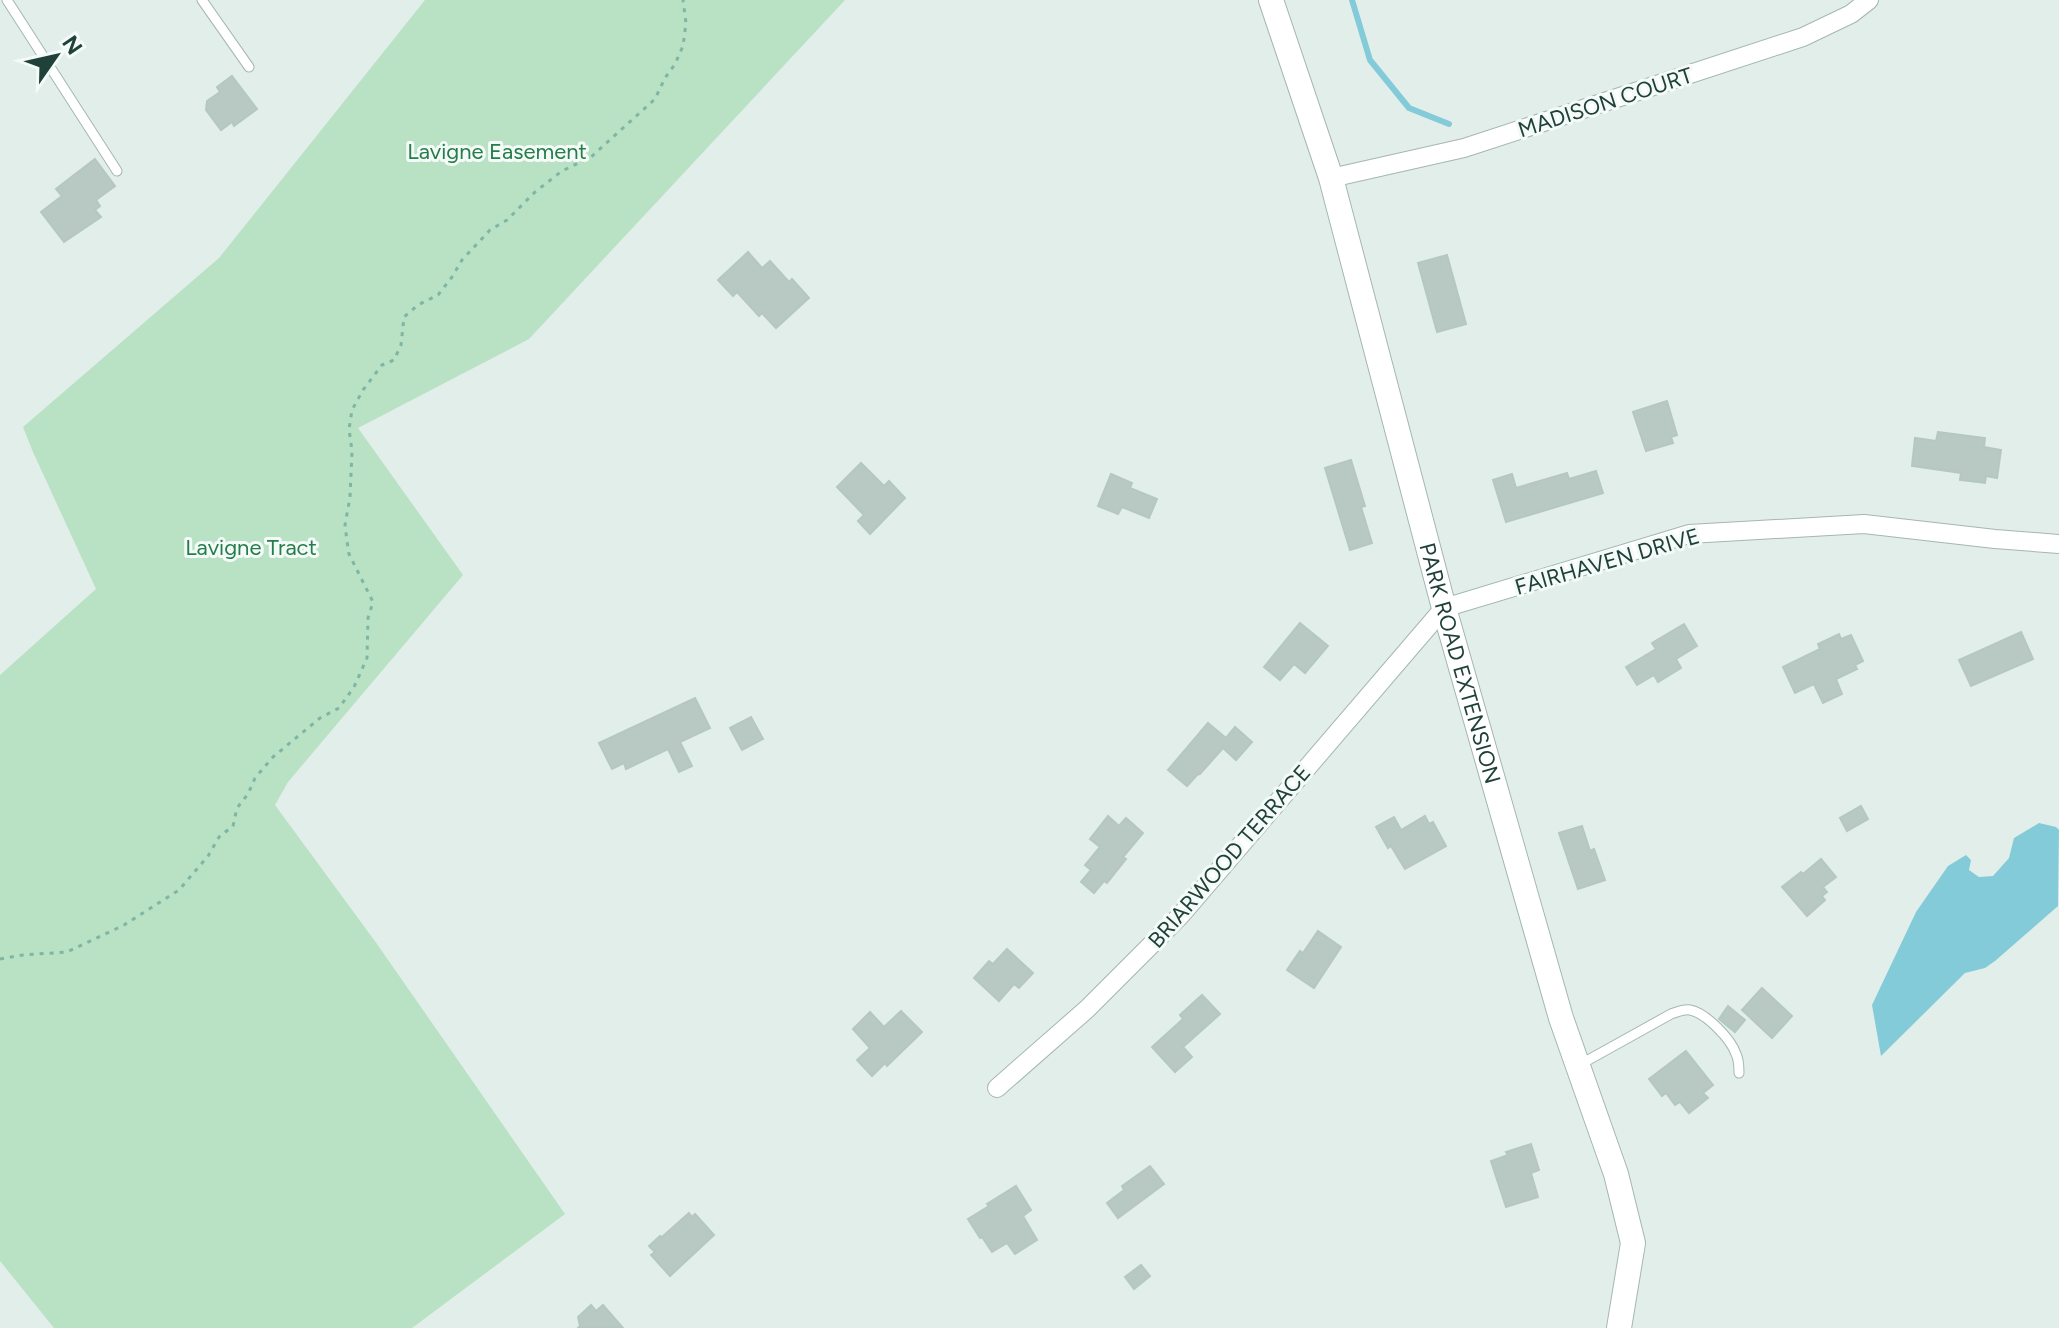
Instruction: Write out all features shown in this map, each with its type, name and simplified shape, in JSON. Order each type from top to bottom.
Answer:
[{"type":"street","name":"PARK ROAD EXTENSION","points":[[1271,0],[1331,178],[1444,608],[1561,1018],[1616,1174],[1633,1243],[1619,1328]]},
{"type":"street","name":"MADISON COURT","points":[[1331,178],[1464,148],[1803,37],[1851,14],[1869,0]]},
{"type":"street","name":"FAIRHAVEN DRIVE","points":[[1444,608],[1689,534],[1864,524],[2059,544]]},
{"type":"street","name":"BRIARWOOD TERRACE","points":[[997,1088],[1087,1009],[1180,916],[1444,608]]},
{"type":"lane","points":[[7,0],[117,171]]},
{"type":"lane","points":[[202,0],[249,67]]},
{"type":"lane","points":[[1578,1066],[1671,1014],[1687,1010],[1700,1013],[1732,1044],[1738,1057],[1739,1073]]},
{"type":"path","points":[[0,959],[67,952],[124,925],[179,890],[208,856],[219,837],[233,826],[237,808],[255,778],[273,757],[320,718],[339,708],[354,687],[367,658],[368,618],[373,602],[349,554],[345,525],[350,497],[352,451],[349,429],[352,410],[382,365],[394,360],[401,345],[404,317],[418,305],[438,295],[479,240],[507,220],[562,171],[591,157],[655,99],[683,46],[686,23],[683,0]]},
{"type":"green space","points":[[425,0],[845,0],[529,339],[358,428],[463,575],[288,782],[275,805],[377,944],[565,1214],[412,1328],[54,1328],[0,1261],[0,675],[96,589],[23,427],[219,258]]},
{"type":"water","points":[[2039,823],[2059,830],[2058,906],[1995,961],[1985,968],[1965,973],[1881,1056],[1872,1005],[1916,912],[1948,866],[1966,855],[1971,860],[1969,870],[1979,877],[1993,876],[2009,858],[2014,838]]},
{"type":"building","points":[[232,76],[257,109],[234,126],[232,122],[221,130],[206,110],[207,101],[220,92],[217,87]]},
{"type":"building","points":[[95,159],[115,186],[96,200],[100,206],[95,210],[101,217],[64,242],[41,212],[62,196],[56,189]]},
{"type":"building","points":[[748,252],[762,268],[770,261],[809,298],[776,328],[762,313],[759,316],[737,292],[733,296],[718,280]]},
{"type":"building","points":[[1447,255],[1466,324],[1437,332],[1418,263]]},
{"type":"building","points":[[1667,401],[1677,435],[1671,437],[1673,443],[1646,451],[1633,412]]},
{"type":"building","points":[[1938,432],[1985,438],[1984,447],[2001,450],[1997,478],[1986,476],[1985,483],[1960,480],[1961,473],[1912,466],[1915,438],[1936,441]]},
{"type":"building","points":[[1351,460],[1372,543],[1350,550],[1325,468]]},
{"type":"building","points":[[861,463],[884,486],[889,481],[905,498],[870,534],[858,521],[864,515],[837,487]]},
{"type":"building","points":[[1596,471],[1603,493],[1506,522],[1493,480],[1512,474],[1516,488],[1567,473],[1569,479]]},
{"type":"building","points":[[1111,474],[1132,483],[1130,488],[1157,499],[1149,518],[1122,507],[1118,514],[1098,506]]},
{"type":"building","points":[[1300,623],[1328,646],[1305,673],[1294,664],[1280,680],[1264,667]]},
{"type":"building","points":[[1684,624],[1697,646],[1676,659],[1681,668],[1658,682],[1654,675],[1637,685],[1626,667],[1656,649],[1652,643]]},
{"type":"building","points":[[2021,632],[2033,659],[1971,686],[1959,660]]},
{"type":"building","points":[[1839,634],[1841,639],[1851,635],[1863,661],[1855,665],[1857,669],[1836,679],[1842,694],[1823,703],[1814,684],[1795,693],[1783,667],[1820,649],[1818,644]]},
{"type":"building","points":[[695,698],[710,728],[680,742],[692,766],[679,772],[668,749],[626,769],[624,763],[612,769],[599,743]]},
{"type":"building","points":[[751,717],[763,739],[742,750],[730,728]]},
{"type":"building","points":[[1208,723],[1226,738],[1235,727],[1252,742],[1236,760],[1223,748],[1187,786],[1168,770]]},
{"type":"building","points":[[1861,806],[1868,819],[1847,831],[1840,818]]},
{"type":"building","points":[[1108,816],[1119,826],[1126,818],[1143,833],[1107,883],[1104,881],[1094,893],[1081,882],[1091,870],[1085,865],[1100,847],[1090,839]]},
{"type":"building","points":[[1425,816],[1429,824],[1433,822],[1446,846],[1405,869],[1376,827],[1394,817],[1401,830]]},
{"type":"building","points":[[1582,826],[1590,851],[1594,849],[1605,880],[1578,889],[1559,833]]},
{"type":"building","points":[[1821,859],[1836,877],[1823,887],[1827,892],[1822,896],[1825,900],[1807,916],[1782,887]]},
{"type":"building","points":[[1318,931],[1341,947],[1314,988],[1287,970]]},
{"type":"building","points":[[1007,949],[1033,973],[1019,988],[1014,984],[999,1001],[974,978],[989,961],[993,964]]},
{"type":"building","points":[[1762,988],[1792,1016],[1772,1038],[1742,1010]]},
{"type":"building","points":[[1202,995],[1220,1014],[1183,1047],[1192,1057],[1175,1072],[1152,1047],[1183,1019],[1180,1015]]},
{"type":"building","points":[[1728,1006],[1745,1020],[1735,1032],[1719,1019]]},
{"type":"building","points":[[901,1011],[922,1032],[887,1066],[885,1063],[872,1076],[857,1060],[870,1048],[853,1029],[870,1012],[884,1027]]},
{"type":"building","points":[[1686,1051],[1713,1085],[1703,1093],[1708,1098],[1689,1113],[1680,1102],[1675,1105],[1666,1093],[1662,1096],[1649,1079]]},
{"type":"building","points":[[1531,1144],[1539,1170],[1531,1173],[1538,1197],[1506,1207],[1491,1161],[1508,1155],[1506,1152]]},
{"type":"building","points":[[1150,1166],[1164,1184],[1118,1218],[1107,1203],[1124,1190],[1122,1186]]},
{"type":"building","points":[[1016,1186],[1031,1210],[1023,1216],[1037,1240],[1015,1254],[1007,1243],[992,1252],[968,1219]]},
{"type":"building","points":[[689,1213],[692,1217],[695,1214],[714,1235],[670,1276],[651,1255],[655,1252],[649,1246]]},
{"type":"building","points":[[1141,1265],[1150,1276],[1134,1289],[1125,1277]]},
{"type":"building","points":[[591,1305],[596,1311],[603,1305],[623,1328],[578,1328],[578,1317]]},
{"type":"waterway","points":[[1352,0],[1370,60],[1409,108],[1449,124]]},
{"type":"park label","name":"Lavigne Easement","points":[[497,151]]},
{"type":"park label","name":"Lavigne Tract","points":[[251,547]]}]
